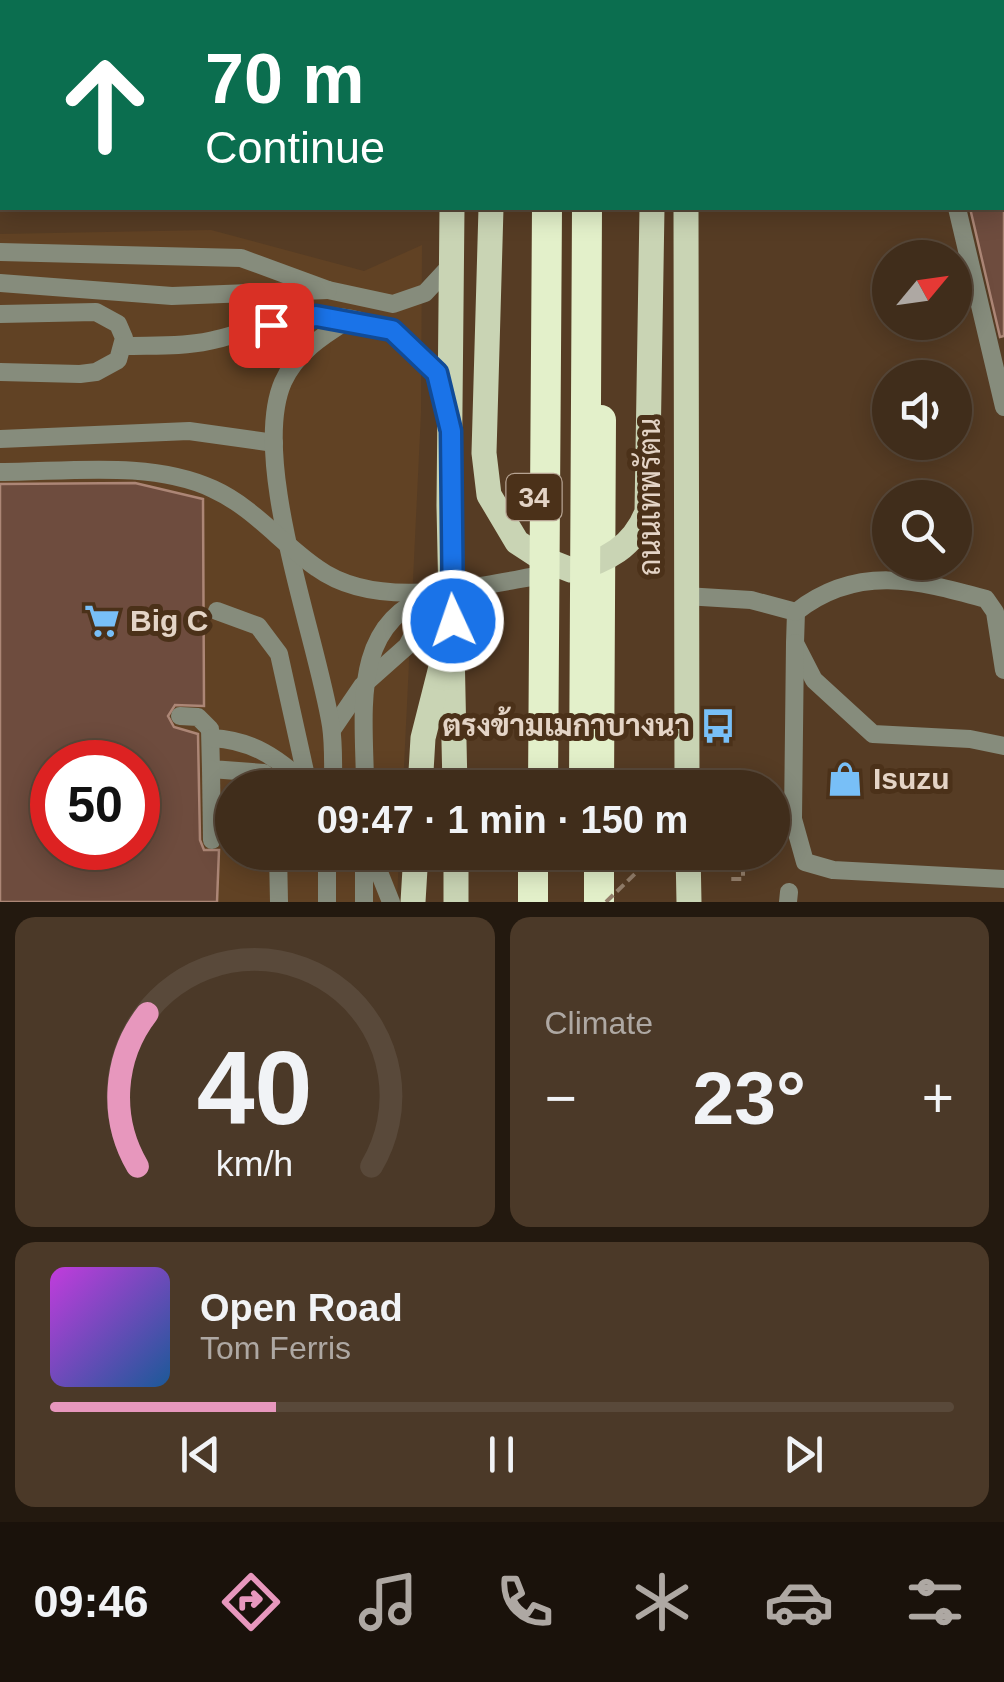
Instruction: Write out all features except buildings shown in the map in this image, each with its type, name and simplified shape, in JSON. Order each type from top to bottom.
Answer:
[{"type":"highway","name":"34","points":[[532,210],[533,770]]},
{"type":"highway","points":[[543,770],[546,210]]},
{"type":"highway","points":[[584,770],[587,210]]},
{"type":"highway","name":"ถนนเทพรัตน","points":[[600,770],[602,210]]},
{"type":"highway","points":[[533,870],[533,902]]},
{"type":"highway","points":[[543,870],[543,902]]},
{"type":"highway","points":[[583,902],[584,870]]},
{"type":"highway","points":[[600,870],[602,902]]},
{"type":"main road","points":[[452,210],[450,562],[455,770]]},
{"type":"main road","points":[[490,210],[484,453],[488,495],[517,542],[542,559],[571,570],[620,550],[641,527],[647,512],[652,210]]},
{"type":"main road","name":"ถนนเทพรัตน","points":[[686,210],[688,770]]},
{"type":"main road","points":[[421,770],[423,738],[453,621]]},
{"type":"main road","points":[[413,902],[415,870]]},
{"type":"main road","points":[[456,870],[456,902]]},
{"type":"main road","points":[[689,902],[690,870]]},
{"type":"street","points":[[957,210],[1004,407]]},
{"type":"street","points":[[0,252],[242,258],[328,290],[392,304],[425,293],[451,265]]},
{"type":"street","points":[[0,283],[172,296],[328,290]]},
{"type":"street","points":[[0,314],[96,312],[118,324],[123,346],[118,360],[96,372],[0,372]]},
{"type":"street","points":[[123,346],[207,342],[316,316],[392,330],[437,373],[451,431]]},
{"type":"street","points":[[333,770],[332,730],[294,585],[274,443],[281,386],[293,364],[318,339],[348,320]]},
{"type":"street","points":[[0,439],[189,432],[274,443]]},
{"type":"street","points":[[0,472],[142,473],[182,478],[215,489],[321,572],[350,584],[400,592],[571,570]]},
{"type":"street","points":[[332,730],[355,694],[407,646],[450,562]]},
{"type":"street","points":[[685,596],[751,600],[796,612],[837,586],[880,578],[986,598],[995,612],[1004,670]]},
{"type":"street","points":[[364,770],[365,694],[369,656],[378,634],[399,610],[461,586]]},
{"type":"street","points":[[217,611],[258,626],[279,654],[304,770]]},
{"type":"street","points":[[796,612],[792,819],[805,862],[832,870],[1004,880]]},
{"type":"street","points":[[796,644],[814,680],[873,734],[1004,745],[1004,734]]},
{"type":"street","points":[[180,716],[198,718],[210,729],[212,840]]},
{"type":"street","points":[[212,738],[236,739],[256,746],[291,770]]},
{"type":"street","points":[[210,768],[232,770]]},
{"type":"street","points":[[278,870],[279,902]]},
{"type":"street","points":[[318,902],[319,870]]},
{"type":"street","points":[[327,870],[327,902]]},
{"type":"street","points":[[364,902],[367,870]]},
{"type":"street","points":[[376,870],[391,902]]},
{"type":"path","points":[[602,902],[639,870]]},
{"type":"path","points":[[729,880],[743,880],[743,870]]},
{"type":"shaded area","points":[[211,230],[364,271],[422,245],[421,413],[404,770],[215,770],[215,870],[398,870],[397,902],[0,902],[0,234]]},
{"type":"place","name":"Big C","points":[[102,621]]},
{"type":"place","name":"ตรงข้ามเมกาบางนา","points":[[718,726]]},
{"type":"place","name":"Isuzu","points":[[845,779]]},
{"type":"route","points":[[271,325],[316,316],[392,330],[437,373],[451,431],[448,506],[453,621]]}]
